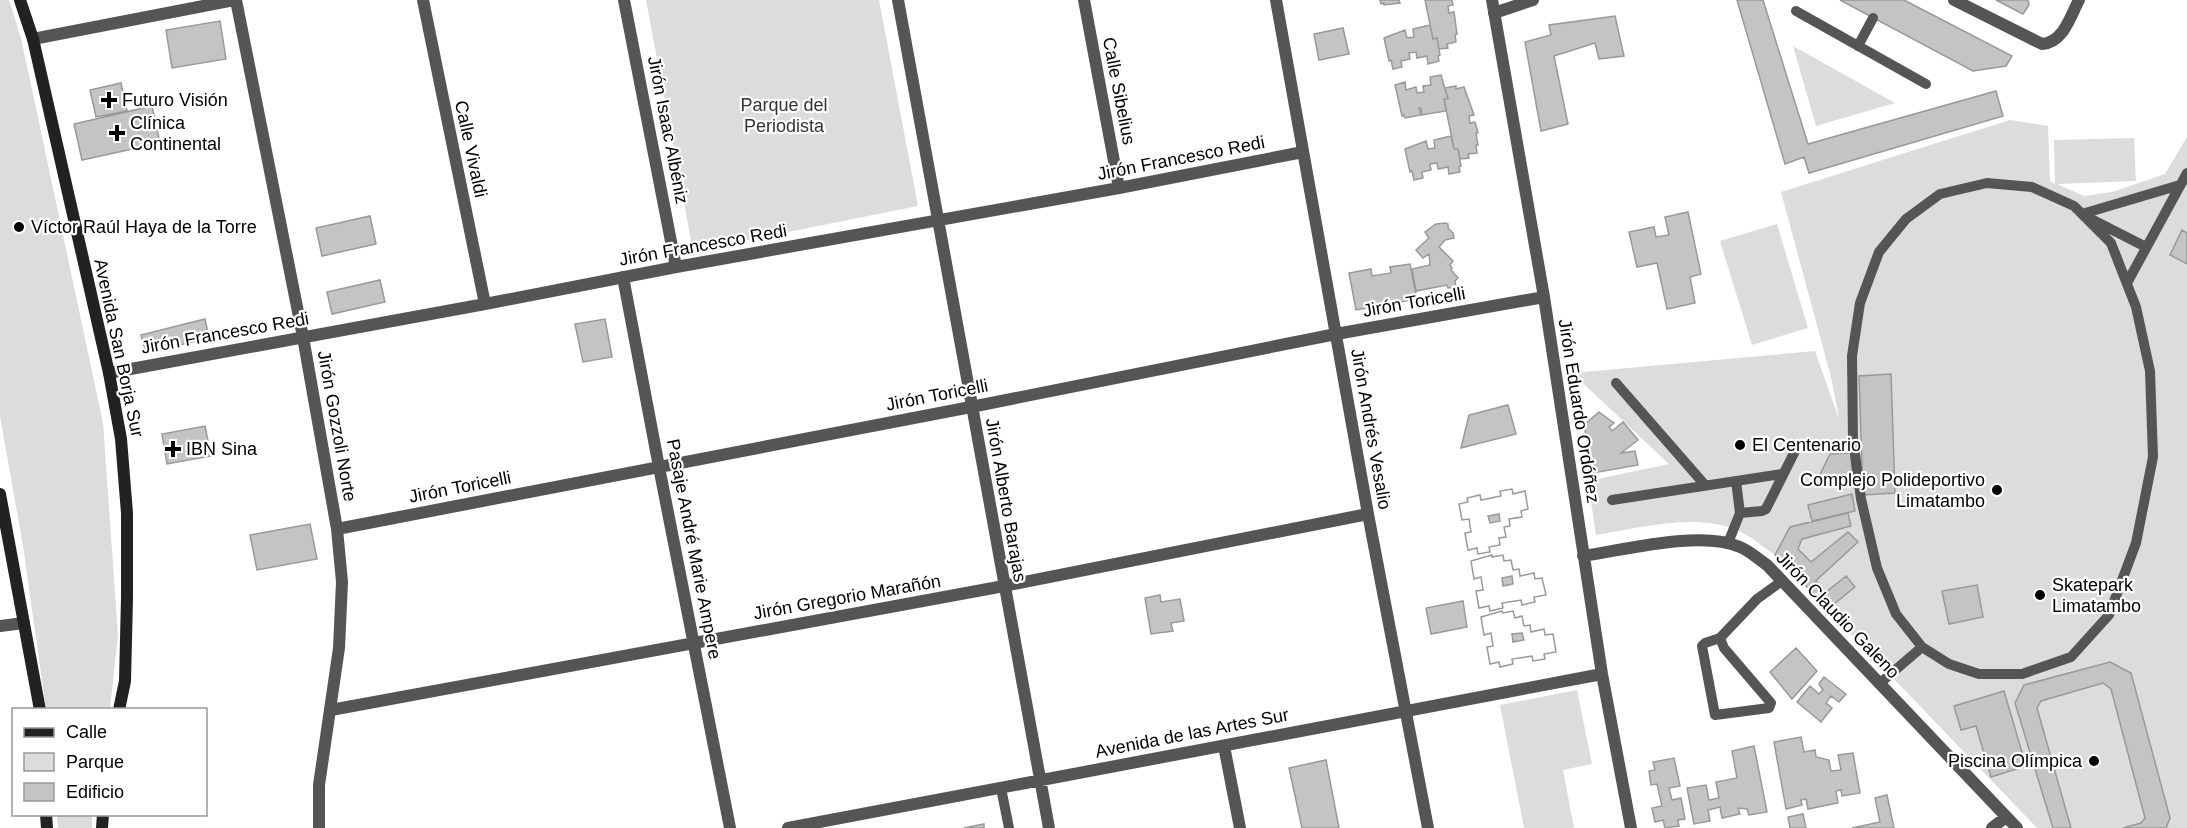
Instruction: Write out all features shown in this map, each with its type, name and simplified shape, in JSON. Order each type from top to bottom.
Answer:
[{"type":"main road","name":"Avenida San Borja Sur","points":[[20,0],[33,39],[109,373],[121,439],[127,513],[125,681],[119,708]]},
{"type":"main road","points":[[0,494],[40,708]]},
{"type":"street","points":[[33,39],[235,0]]},
{"type":"street","name":"Jirón Gozzoli Norte","points":[[235,0],[303,336],[337,529],[342,582],[339,648],[320,785],[319,828]]},
{"type":"street","name":"Calle Vivaldi","points":[[423,0],[485,304]]},
{"type":"street","name":"Jirón Isaac Albéniz","points":[[624,0],[676,267]]},
{"type":"street","name":"Jirón Alberto Barajas","points":[[898,0],[1049,828]]},
{"type":"street","name":"Calle Sibelius","points":[[1084,0],[1119,188]]},
{"type":"street","name":"Jirón Andrés Vesalio","points":[[1276,0],[1368,514],[1428,828]]},
{"type":"street","points":[[1493,6],[1533,0]]},
{"type":"street","points":[[1954,0],[2042,44],[2051,44],[2059,38],[2079,0]]},
{"type":"street","name":"Jirón Eduardo Ordóñez","points":[[1493,6],[1544,297],[1602,674],[1631,828]]},
{"type":"street","name":"Jirón Francesco Redi","points":[[109,373],[676,267],[1119,188],[1303,152]]},
{"type":"street","name":"Pasaje André Marie Ampere","points":[[623,277],[730,828]]},
{"type":"street","name":"Jirón Toricelli","points":[[337,529],[659,468],[1336,334],[1544,297]]},
{"type":"street","name":"Jirón Gregorio Marañón","points":[[331,710],[1004,586],[1368,514]]},
{"type":"street","name":"Jirón Claudio Galeno","points":[[1583,556],[1695,539],[1728,543],[1750,552],[1767,565],[2017,828]]},
{"type":"street","points":[[0,626],[24,623]]},
{"type":"street","name":"Avenida de las Artes Sur","points":[[788,828],[1602,674]]},
{"type":"street","points":[[1224,746],[1240,828]]},
{"type":"street","points":[[1992,828],[2006,817]]},
{"type":"lane","points":[[1796,11],[1926,84]]},
{"type":"lane","points":[[1857,46],[1873,18]]},
{"type":"lane","points":[[2127,283],[2187,172]]},
{"type":"lane","points":[[1987,183],[2032,187],[2074,206],[2111,243],[2127,283],[2136,307],[2150,371],[2152,457],[2136,543],[2109,615],[2071,657],[2022,674],[1979,674],[1949,664],[1922,647],[1896,614],[1877,568],[1861,499],[1853,439],[1854,345],[1860,303],[1879,252],[1906,219],[1940,194],[1987,183]]},
{"type":"lane","points":[[2082,214],[2180,185]]},
{"type":"lane","points":[[2082,214],[2146,247]]},
{"type":"lane","points":[[1616,382],[1705,486]]},
{"type":"lane","points":[[1740,513],[1766,509],[1798,445]]},
{"type":"lane","points":[[1612,500],[1782,474]]},
{"type":"lane","points":[[1728,543],[1740,513],[1736,481]]},
{"type":"lane","points":[[1720,638],[1724,648],[1771,703],[1769,708],[1714,714],[1702,646],[1720,638],[1757,599],[1782,581]]},
{"type":"lane","points":[[1879,684],[1922,647]]},
{"type":"lane","points":[[1001,788],[1010,828]]},
{"type":"green space","points":[[0,0],[9,0],[21,38],[103,423],[118,635],[110,708],[46,708],[23,546],[0,416]]},
{"type":"green space","name":"Parque del Periodista","points":[[646,0],[879,0],[918,206],[693,251]]},
{"type":"green space","points":[[1793,46],[1895,103],[1816,126]]},
{"type":"green space","name":"Complejo Polideportivo Limatambo","points":[[2010,120],[2048,126],[2050,181],[2055,184],[2054,140],[2134,138],[2136,181],[2057,184],[2084,196],[2112,192],[2165,174],[2187,137],[2187,828],[2037,828],[1775,555],[1739,531],[1722,525],[1686,522],[1596,535],[1588,481],[1669,464],[1572,373],[1815,351],[1839,419],[1831,377],[1781,192]]},
{"type":"green space","points":[[1777,224],[1808,328],[1752,345],[1720,241]]},
{"type":"green space","points":[[1577,690],[1592,764],[1563,770],[1574,828],[1524,828],[1500,705]]},
{"type":"green space","points":[[57,816],[92,816],[92,828],[58,828]]},
{"type":"building","points":[[1380,0],[1399,0],[1400,3],[1384,5]]},
{"type":"building","points":[[1425,0],[1452,0],[1453,5],[1448,6],[1449,13],[1454,12],[1457,34],[1455,35],[1456,42],[1447,44],[1448,48],[1439,49],[1437,38],[1433,39]]},
{"type":"building","points":[[1737,0],[1763,0],[1808,144],[1996,91],[2003,116],[1809,173],[1804,157],[1785,164]]},
{"type":"building","points":[[1840,0],[1904,0],[2012,56],[2006,66],[1973,71]]},
{"type":"building","points":[[1996,0],[2028,0],[2029,5],[2023,14]]},
{"type":"building","points":[[1615,16],[1624,56],[1599,59],[1595,43],[1554,56],[1568,124],[1541,131],[1525,42],[1551,35],[1549,25]]},
{"type":"building","points":[[220,21],[226,59],[172,68],[166,30]]},
{"type":"building","points":[[1430,25],[1433,39],[1437,38],[1439,61],[1428,64],[1427,56],[1417,58],[1416,52],[1409,53],[1410,59],[1401,61],[1402,67],[1393,69],[1384,38],[1405,30],[1407,38],[1414,37],[1413,29]]},
{"type":"building","points":[[1343,28],[1349,54],[1319,60],[1314,34]]},
{"type":"building","points":[[1441,75],[1448,99],[1444,99],[1446,111],[1422,115],[1421,108],[1419,108],[1421,115],[1405,118],[1404,115],[1402,116],[1395,85],[1405,82],[1406,90],[1416,87],[1417,93],[1424,92],[1423,86],[1431,85],[1430,77]]},
{"type":"building","name":"Futuro Visión","points":[[121,83],[127,111],[96,117],[90,90]]},
{"type":"building","points":[[1456,86],[1456,89],[1464,87],[1474,115],[1469,116],[1470,123],[1475,122],[1478,133],[1476,133],[1477,153],[1468,154],[1469,158],[1460,159],[1458,149],[1454,149],[1444,99],[1448,99],[1445,88]]},
{"type":"building","name":"Clínica Continental","points":[[152,106],[160,143],[82,160],[74,124]]},
{"type":"building","points":[[1451,136],[1454,149],[1458,149],[1460,172],[1449,174],[1448,167],[1438,169],[1437,163],[1430,164],[1431,170],[1422,172],[1423,178],[1414,180],[1405,149],[1426,141],[1428,149],[1435,148],[1434,140]]},
{"type":"building","points":[[1688,212],[1701,274],[1690,277],[1695,303],[1667,309],[1657,263],[1637,267],[1629,232],[1654,227],[1656,237],[1669,235],[1665,217]]},
{"type":"building","points":[[370,216],[376,244],[322,256],[316,228]]},
{"type":"building","points":[[1436,224],[1448,224],[1454,238],[1445,240],[1439,247],[1453,261],[1450,265],[1458,278],[1455,281],[1456,287],[1448,288],[1447,285],[1416,291],[1412,269],[1430,265],[1429,254],[1423,258],[1416,250],[1429,238],[1425,232]]},
{"type":"building","points":[[2182,230],[2187,233],[2187,264],[2170,255]]},
{"type":"building","points":[[1410,264],[1417,299],[1356,310],[1349,273],[1371,269],[1372,276],[1391,273],[1390,267]]},
{"type":"building","points":[[380,280],[385,302],[332,314],[327,292]]},
{"type":"building","points":[[205,319],[209,338],[146,353],[141,335]]},
{"type":"building","points":[[605,319],[612,357],[583,362],[575,324]]},
{"type":"building","points":[[1891,374],[1895,493],[1863,495],[1859,376]]},
{"type":"building","points":[[1508,405],[1516,434],[1461,448],[1469,415]]},
{"type":"building","points":[[1599,412],[1614,423],[1609,427],[1612,431],[1623,422],[1638,440],[1621,453],[1635,451],[1638,465],[1593,473],[1584,425]]},
{"type":"building","points":[[205,426],[211,456],[167,464],[162,434]]},
{"type":"building","points":[[1851,453],[1853,483],[1835,486],[1834,480],[1816,483],[1830,454]]},
{"type":"building","points":[[1512,489],[1513,494],[1525,491],[1528,509],[1521,511],[1522,517],[1509,519],[1510,526],[1504,527],[1506,537],[1499,538],[1500,545],[1489,547],[1490,552],[1478,554],[1477,548],[1468,550],[1465,533],[1471,532],[1469,519],[1462,520],[1459,504],[1468,502],[1467,498],[1480,495],[1481,500],[1501,496],[1500,491]],"holes":[[[1499,514],[1500,521],[1490,523],[1488,516]]]},
{"type":"building","points":[[1512,489],[1513,494],[1525,491],[1528,509],[1521,511],[1522,517],[1509,519],[1510,526],[1504,527],[1506,537],[1499,538],[1500,545],[1489,547],[1490,552],[1478,554],[1477,548],[1468,550],[1465,533],[1471,532],[1469,519],[1462,520],[1459,504],[1468,502],[1467,498],[1480,495],[1481,500],[1501,496],[1500,491]]},
{"type":"building","points":[[1852,494],[1855,511],[1812,521],[1808,505]]},
{"type":"building","points":[[1848,513],[1851,526],[1802,539],[1798,549],[1811,562],[1848,532],[1858,542],[1808,588],[1775,555],[1790,527]]},
{"type":"building","points":[[310,524],[317,559],[257,570],[250,535]]},
{"type":"building","points":[[1492,555],[1492,557],[1503,555],[1504,561],[1511,560],[1513,570],[1519,569],[1520,576],[1534,573],[1535,579],[1542,578],[1546,595],[1534,597],[1535,602],[1522,605],[1521,600],[1502,603],[1503,608],[1490,611],[1489,606],[1479,608],[1476,591],[1483,590],[1481,577],[1474,579],[1471,561]],"holes":[[[1512,576],[1513,584],[1503,586],[1502,578]]]},
{"type":"building","points":[[1492,555],[1492,557],[1503,555],[1504,561],[1511,560],[1513,570],[1519,569],[1520,576],[1534,573],[1535,579],[1542,578],[1546,595],[1534,597],[1535,602],[1522,605],[1521,600],[1502,603],[1503,608],[1490,611],[1489,606],[1479,608],[1476,591],[1483,590],[1481,577],[1474,579],[1471,561]]},
{"type":"building","points":[[1846,576],[1855,587],[1828,609],[1808,588],[1816,581],[1826,592]]},
{"type":"building","points":[[1977,585],[1983,617],[1949,624],[1942,591]]},
{"type":"building","points":[[1160,595],[1161,602],[1180,599],[1184,621],[1171,623],[1173,631],[1151,634],[1145,598]]},
{"type":"building","points":[[1463,601],[1467,627],[1431,634],[1426,608]]},
{"type":"building","points":[[1502,611],[1503,613],[1513,611],[1515,618],[1522,616],[1524,626],[1530,625],[1531,632],[1544,629],[1545,635],[1553,634],[1556,652],[1544,654],[1545,659],[1533,661],[1532,656],[1512,659],[1513,664],[1500,667],[1499,662],[1490,664],[1487,647],[1493,646],[1491,633],[1484,635],[1481,617]],"holes":[[[1522,633],[1524,640],[1513,642],[1512,634]]]},
{"type":"building","points":[[1502,611],[1503,613],[1513,611],[1515,618],[1522,616],[1524,626],[1530,625],[1531,632],[1544,629],[1545,635],[1553,634],[1556,652],[1544,654],[1545,659],[1533,661],[1532,656],[1512,659],[1513,664],[1500,667],[1499,662],[1490,664],[1487,647],[1493,646],[1491,633],[1484,635],[1481,617]]},
{"type":"building","points":[[1796,648],[1817,671],[1792,699],[1770,672]]},
{"type":"building","points":[[2110,662],[2131,673],[2170,818],[2166,828],[2123,828],[2141,823],[2145,818],[2111,689],[2103,683],[2041,701],[2037,708],[2071,828],[2053,828],[2015,703],[2024,685]]},
{"type":"building","points":[[1824,677],[1846,694],[1839,702],[1831,696],[1826,703],[1832,708],[1821,722],[1797,702],[1810,686],[1819,694],[1823,690],[1819,684]]},
{"type":"building","points":[[2004,691],[2026,766],[1991,777],[1976,726],[1961,730],[1954,706]]},
{"type":"building","points":[[1801,737],[1804,752],[1815,750],[1816,757],[1829,760],[1831,771],[1841,770],[1838,755],[1853,753],[1860,793],[1842,796],[1841,790],[1836,791],[1838,803],[1808,809],[1806,799],[1801,800],[1802,805],[1786,809],[1774,742]]},
{"type":"building","points":[[1754,746],[1767,812],[1749,815],[1747,809],[1738,808],[1740,814],[1722,818],[1720,807],[1708,810],[1710,821],[1694,824],[1687,788],[1706,785],[1709,800],[1719,798],[1716,782],[1737,778],[1732,751]]},
{"type":"building","points":[[1674,758],[1680,786],[1669,788],[1672,800],[1681,798],[1685,819],[1678,820],[1679,826],[1665,828],[1663,820],[1655,822],[1652,808],[1662,806],[1657,784],[1651,785],[1649,771],[1655,770],[1653,762]]},
{"type":"building","points":[[1326,760],[1339,828],[1302,828],[1289,768]]},
{"type":"building","points":[[1887,795],[1894,828],[1852,828],[1880,822],[1875,798]]},
{"type":"building","points":[[1803,814],[1806,828],[1790,828],[1788,817]]},
{"type":"building","points":[[984,824],[984,828],[964,828]]},
{"type":"place","name":"Futuro Visión","points":[[109,100]]},
{"type":"place","name":"Clínica Continental","points":[[117,133]]},
{"type":"place","name":"Víctor Raúl Haya de la Torre","points":[[19,227]]},
{"type":"place","name":"El Centenario","points":[[1740,445]]},
{"type":"place","name":"IBN Sina","points":[[173,449]]},
{"type":"place","name":"Complejo Polideportivo Limatambo","points":[[1997,490]]},
{"type":"place","name":"Skatepark Limatambo","points":[[2040,595]]},
{"type":"place","name":"Piscina Olímpica","points":[[2094,761]]}]
